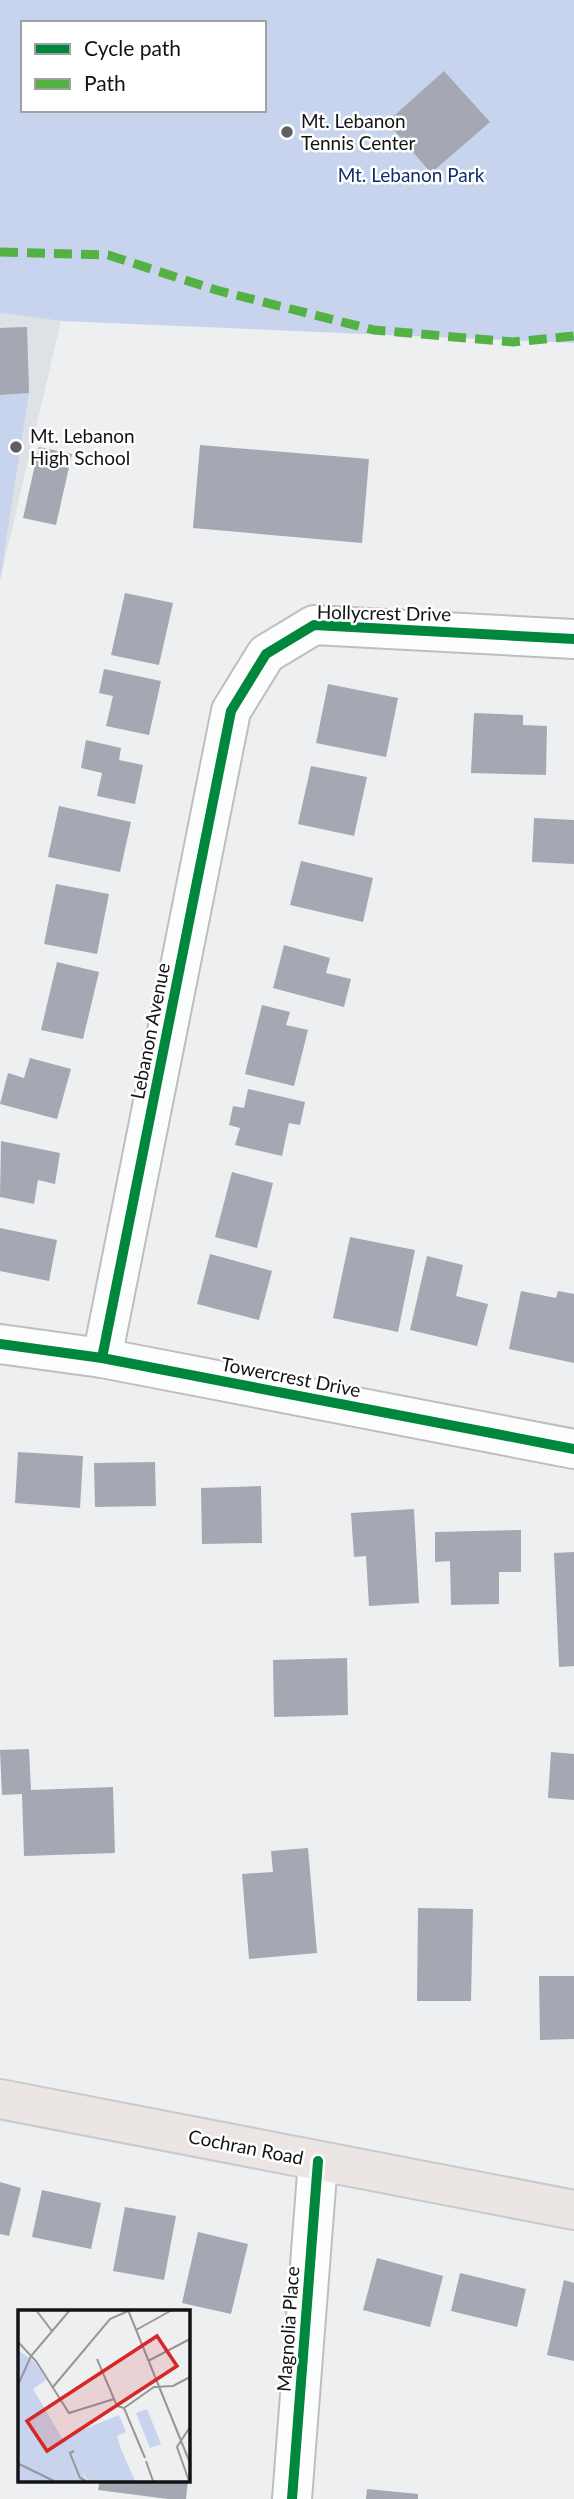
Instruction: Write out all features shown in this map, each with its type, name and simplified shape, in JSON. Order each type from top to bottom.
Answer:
[{"type":"main road","name":"Cochran Road","points":[[0,2099],[574,2210]]},
{"type":"street","name":"Hollycrest Drive","points":[[231,710],[266,654],[314,625],[574,639]]},
{"type":"street","name":"Lebanon Avenue","points":[[102,1358],[231,710]]},
{"type":"street","name":"Towercrest Drive","points":[[0,1344],[102,1358],[574,1449]]},
{"type":"street","name":"Magnolia Place","points":[[292,2499],[318,2161]]},
{"type":"shaded area","name":"Mt. Lebanon High School","points":[[0,313],[61,321],[0,580]]},
{"type":"green space","name":"Mt. Lebanon Park","points":[[0,0],[574,0],[574,343],[61,321],[0,313]]},
{"type":"green space","points":[[27,327],[29,393],[0,580],[0,328]]},
{"type":"building","points":[[444,71],[490,122],[431,173],[387,122]]},
{"type":"building","points":[[27,327],[29,393],[0,395],[0,328]]},
{"type":"building","points":[[200,445],[369,459],[362,543],[193,528]]},
{"type":"building","points":[[39,447],[72,454],[56,525],[23,518]]},
{"type":"building","points":[[125,593],[173,603],[159,665],[111,655]]},
{"type":"building","points":[[104,669],[161,681],[149,735],[106,726],[113,696],[99,693]]},
{"type":"building","points":[[328,684],[398,698],[386,757],[316,743]]},
{"type":"building","points":[[474,713],[523,715],[523,725],[547,726],[546,775],[471,773]]},
{"type":"building","points":[[86,740],[121,748],[119,760],[143,765],[135,804],[97,796],[102,773],[81,768]]},
{"type":"building","points":[[311,766],[367,777],[354,836],[298,824]]},
{"type":"building","points":[[59,806],[131,822],[120,872],[48,857]]},
{"type":"building","points":[[534,818],[574,820],[574,864],[532,862]]},
{"type":"building","points":[[301,861],[373,878],[363,922],[290,905]]},
{"type":"building","points":[[56,884],[109,894],[97,954],[44,944]]},
{"type":"building","points":[[284,945],[330,958],[326,973],[351,979],[344,1007],[273,988]]},
{"type":"building","points":[[57,962],[99,972],[83,1039],[41,1030]]},
{"type":"building","points":[[262,1005],[290,1012],[286,1025],[308,1030],[294,1086],[245,1074]]},
{"type":"building","points":[[30,1058],[71,1069],[57,1119],[0,1104],[8,1073],[24,1078]]},
{"type":"building","points":[[248,1089],[305,1102],[300,1125],[289,1123],[282,1156],[235,1145],[240,1128],[229,1125],[233,1106],[244,1108]]},
{"type":"building","points":[[1,1141],[60,1153],[55,1184],[38,1180],[34,1204],[0,1197]]},
{"type":"building","points":[[232,1172],[273,1183],[257,1248],[215,1237]]},
{"type":"building","points":[[0,1228],[57,1240],[49,1281],[0,1271]]},
{"type":"building","points":[[350,1237],[415,1250],[398,1332],[333,1318]]},
{"type":"building","points":[[210,1254],[272,1271],[259,1320],[197,1304]]},
{"type":"building","points":[[427,1256],[463,1265],[456,1296],[488,1304],[477,1346],[410,1330]]},
{"type":"building","points":[[521,1291],[556,1298],[558,1291],[574,1294],[574,1363],[509,1349]]},
{"type":"building","points":[[18,1452],[83,1456],[80,1508],[15,1503]]},
{"type":"building","points":[[155,1462],[156,1506],[95,1507],[94,1463]]},
{"type":"building","points":[[261,1486],[262,1543],[202,1544],[201,1488]]},
{"type":"building","points":[[414,1509],[419,1603],[369,1606],[366,1556],[354,1557],[351,1513]]},
{"type":"building","points":[[521,1530],[521,1572],[499,1572],[499,1604],[451,1605],[450,1561],[435,1562],[435,1532]]},
{"type":"building","points":[[574,1552],[574,1666],[559,1667],[554,1553]]},
{"type":"building","points":[[347,1658],[348,1715],[274,1717],[273,1660]]},
{"type":"building","points":[[29,1749],[31,1790],[113,1787],[115,1853],[24,1856],[22,1794],[2,1795],[0,1750]]},
{"type":"building","points":[[551,1752],[574,1754],[574,1800],[548,1798]]},
{"type":"building","points":[[308,1848],[317,1953],[249,1959],[242,1874],[273,1872],[271,1851]]},
{"type":"building","points":[[418,1908],[473,1909],[471,2001],[417,2001]]},
{"type":"building","points":[[539,1976],[574,1976],[574,2039],[540,2040]]},
{"type":"building","points":[[0,2182],[21,2188],[9,2236],[0,2234]]},
{"type":"building","points":[[42,2190],[101,2203],[91,2249],[32,2237]]},
{"type":"building","points":[[125,2207],[176,2216],[164,2280],[113,2271]]},
{"type":"building","points":[[198,2232],[248,2244],[231,2314],[182,2303]]},
{"type":"building","points":[[377,2258],[443,2276],[430,2327],[363,2310]]},
{"type":"building","points":[[460,2273],[526,2289],[517,2327],[451,2311]]},
{"type":"building","points":[[564,2280],[574,2283],[574,2361],[547,2355]]},
{"type":"building","points":[[100,2482],[188,2482],[186,2499],[98,2490]]},
{"type":"building","points":[[367,2489],[418,2494],[418,2499],[366,2499]]},
{"type":"marked path","points":[[0,252],[108,255],[216,290],[374,330],[513,342],[574,336]]},
{"type":"cycle path","points":[[102,1358],[231,711],[266,654],[314,625],[574,639]]},
{"type":"cycle path","points":[[0,1344],[102,1358],[574,1449]]},
{"type":"cycle path","points":[[292,2499],[318,2161]]},
{"type":"place","name":"Mt. Lebanon Tennis Center","points":[[287,132]]},
{"type":"place","name":"Mt. Lebanon High School","points":[[16,447]]}]
